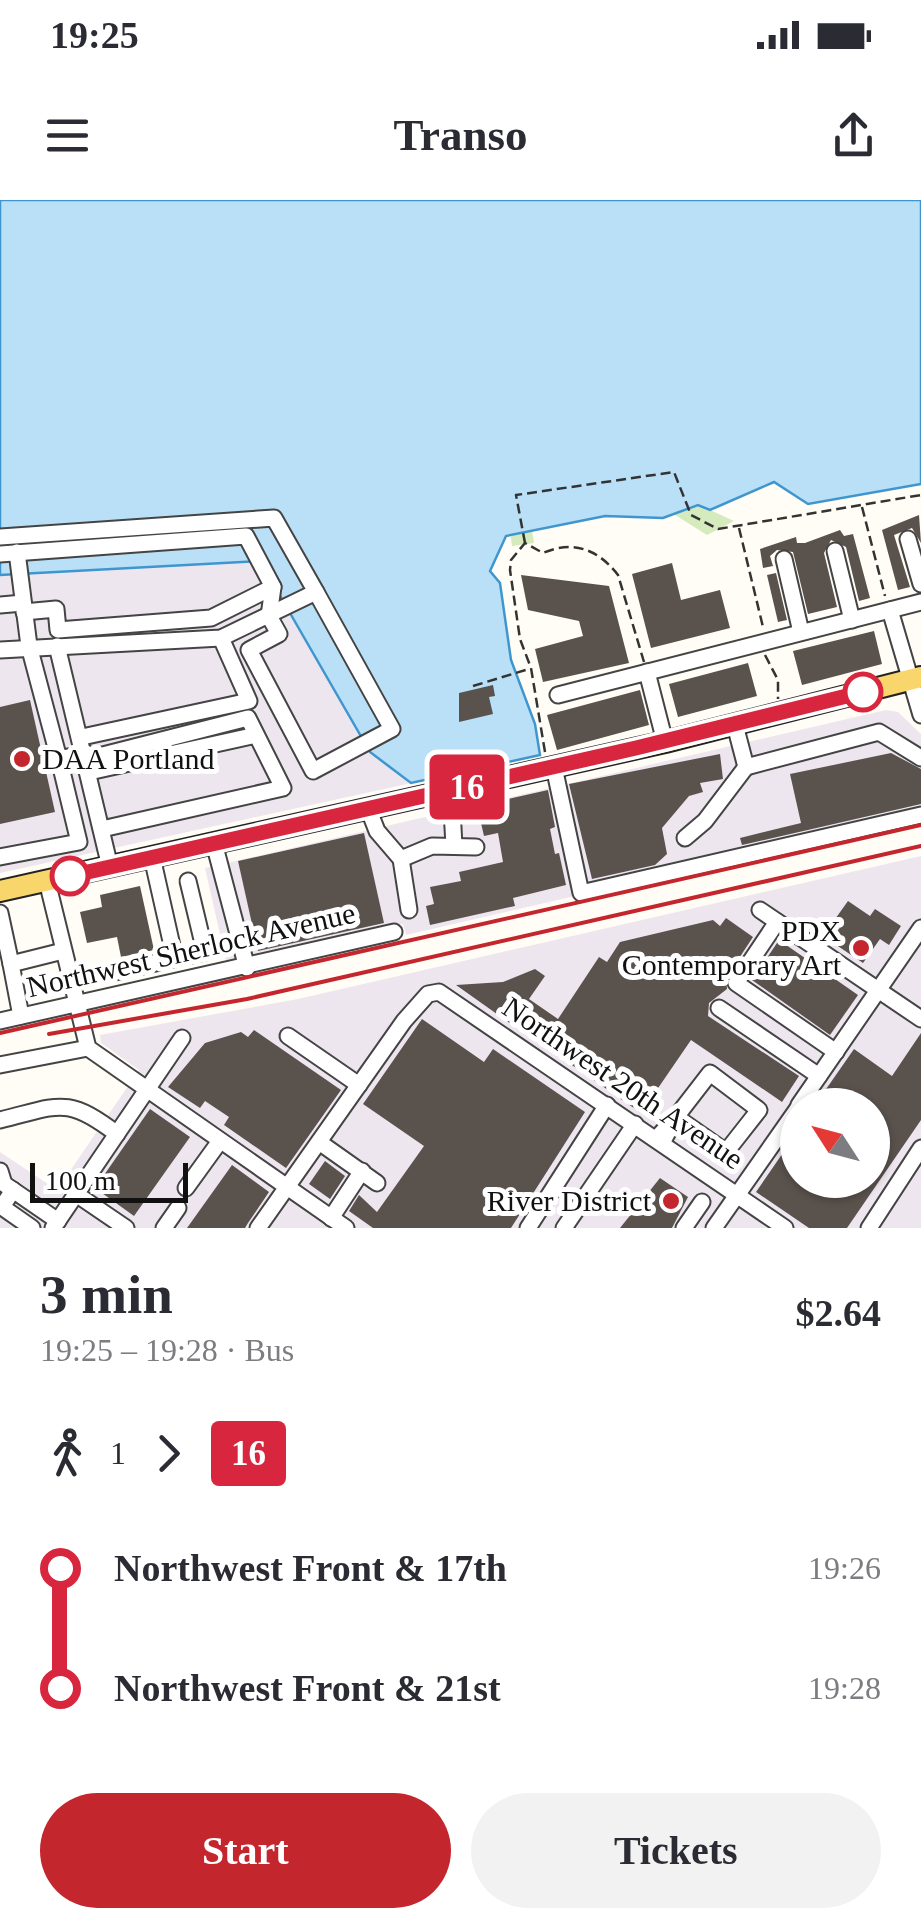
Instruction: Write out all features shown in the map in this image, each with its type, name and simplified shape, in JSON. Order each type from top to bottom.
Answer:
[{"type":"main road","points":[[0,891],[664,742],[915,679]]},
{"type":"street","points":[[0,538],[274,518],[392,730],[313,770],[249,650],[279,634],[269,616],[273,586],[246,536],[8,553],[79,842],[0,857]]},
{"type":"street","points":[[908,539],[921,584]]},
{"type":"street","points":[[835,551],[852,620]]},
{"type":"street","points":[[784,559],[801,632]]},
{"type":"street","points":[[0,606],[56,609],[58,630],[211,618],[273,586]]},
{"type":"street","points":[[0,650],[221,638],[316,592]]},
{"type":"street","points":[[558,695],[921,602]]},
{"type":"street","points":[[890,610],[915,679],[921,714]]},
{"type":"street","points":[[86,756],[248,700],[221,638]]},
{"type":"street","points":[[56,646],[86,756],[110,867]]},
{"type":"street","points":[[647,672],[664,742]]},
{"type":"street","points":[[59,759],[248,718],[283,788],[102,828]]},
{"type":"street","points":[[735,725],[746,767]]},
{"type":"street","points":[[685,838],[705,821],[746,767],[879,732],[919,753]]},
{"type":"street","points":[[551,768],[581,894],[921,815]]},
{"type":"street","points":[[450,790],[454,846]]},
{"type":"street","points":[[368,808],[377,831],[400,859],[408,910]]},
{"type":"street","points":[[214,843],[246,968]]},
{"type":"street","points":[[400,859],[432,846],[476,847]]},
{"type":"street","points":[[152,857],[175,958]]},
{"type":"street","points":[[47,880],[88,1048],[346,1228]]},
{"type":"street","points":[[70,982],[204,952],[188,881]]},
{"type":"street","points":[[760,910],[921,1019]]},
{"type":"street","points":[[0,913],[21,1016]]},
{"type":"street","points":[[777,922],[736,983],[836,1052]]},
{"type":"street","points":[[811,1088],[921,928]]},
{"type":"street","name":"Northwest Sherlock Avenue","points":[[0,1020],[394,932]]},
{"type":"street","points":[[11,964],[63,951]]},
{"type":"street","name":"Northwest 20th Avenue","points":[[358,1085],[428,994],[443,993],[785,1228]]},
{"type":"street","points":[[720,1008],[820,1076]]},
{"type":"street","points":[[762,1037],[778,1012]]},
{"type":"street","points":[[258,1228],[358,1085],[288,1036]]},
{"type":"street","points":[[0,1171],[4,1184],[55,1224],[182,1038]]},
{"type":"street","points":[[0,1065],[88,1048]]},
{"type":"street","points":[[659,1141],[676,1117],[710,1073],[759,1110],[726,1152],[676,1117]]},
{"type":"street","points":[[0,1120],[63,1105],[85,1109],[117,1134]]},
{"type":"street","points":[[528,1228],[607,1105]]},
{"type":"street","points":[[550,1198],[569,1221],[635,1124]]},
{"type":"street","points":[[684,1228],[699,1207],[715,1227],[780,1132]]},
{"type":"street","points":[[186,1188],[220,1142]]},
{"type":"street","points":[[318,1142],[377,1182]]},
{"type":"street","points":[[869,1228],[921,1148]]},
{"type":"street","points":[[331,1218],[362,1172]]},
{"type":"street","points":[[13,1190],[2,1207],[32,1228]]},
{"type":"street","points":[[76,1194],[126,1228]]},
{"type":"street","points":[[164,1228],[178,1208]]},
{"type":"path","points":[[525,543],[516,495],[674,472],[691,514],[718,530],[921,495]]},
{"type":"path","points":[[862,506],[890,610]]},
{"type":"path","points":[[738,526],[765,657],[778,680],[777,714]]},
{"type":"path","points":[[525,543],[511,560],[510,570],[520,638],[532,668],[551,768]]},
{"type":"path","points":[[525,543],[543,553],[555,548],[586,548],[610,564],[618,575],[647,672]]},
{"type":"path","points":[[473,686],[532,668]]},
{"type":"shaded area","points":[[286,508],[540,755],[0,873],[0,527]]},
{"type":"shaded area","points":[[886,710],[898,712],[921,734],[921,816],[406,935],[403,924],[227,965],[205,868]]},
{"type":"shaded area","points":[[921,856],[921,1228],[0,1228],[0,1152],[57,1190],[139,1070],[101,1043],[100,1035],[298,999]]},
{"type":"green space","points":[[503,482],[697,504],[734,521],[707,535],[672,513],[529,512],[534,543],[512,546]]},
{"type":"water","points":[[0,200],[921,200],[921,484],[808,504],[774,482],[710,510],[698,505],[663,518],[605,516],[506,536],[490,571],[500,583],[511,660],[535,724],[540,755],[411,783],[370,752],[260,561],[0,575]]},
{"type":"building","points":[[919,515],[921,543],[912,528],[894,535],[910,587],[898,590],[882,530]]},
{"type":"building","points":[[840,530],[844,536],[853,534],[870,598],[859,601],[846,547],[831,540],[824,553],[837,607],[808,614],[793,552],[777,550],[770,556],[773,566],[763,568],[760,549],[796,537],[797,543],[805,543]]},
{"type":"building","points":[[672,563],[681,600],[720,590],[730,628],[651,648],[632,574]]},
{"type":"building","points":[[776,573],[787,620],[778,622],[767,575]]},
{"type":"building","points":[[521,575],[609,586],[629,663],[543,682],[535,649],[583,636],[579,621],[528,610]]},
{"type":"building","points":[[874,631],[882,664],[802,685],[793,651]]},
{"type":"building","points":[[748,663],[757,696],[678,717],[669,684]]},
{"type":"building","points":[[493,685],[495,696],[489,697],[493,714],[459,722],[459,693]]},
{"type":"building","points":[[640,690],[649,725],[557,750],[547,715]]},
{"type":"building","name":"DAA Portland","points":[[30,700],[55,812],[0,824],[0,707]]},
{"type":"building","points":[[891,753],[921,769],[921,804],[742,845],[740,838],[801,823],[790,774]]},
{"type":"building","points":[[720,754],[723,779],[700,783],[703,792],[689,796],[662,828],[667,854],[655,865],[592,879],[569,784]]},
{"type":"building","points":[[548,790],[555,827],[550,829],[566,885],[513,898],[515,906],[430,925],[426,906],[434,904],[430,887],[461,881],[459,872],[503,862],[498,833],[484,836],[477,806]]},
{"type":"building","points":[[364,833],[384,923],[258,951],[238,861]]},
{"type":"building","points":[[140,886],[154,950],[121,957],[117,937],[87,943],[80,912],[102,907],[100,895]]},
{"type":"building","points":[[848,901],[870,916],[875,909],[901,926],[889,945],[880,939],[863,963],[823,936]]},
{"type":"building","points":[[726,918],[753,937],[726,978],[727,989],[709,1003],[708,1016],[799,1076],[791,1088],[780,1088],[780,1101],[691,1040],[641,1113],[536,1040],[544,1028],[520,1011],[511,1024],[456,985],[503,982],[535,969],[545,976],[529,999],[558,1019],[599,957],[607,962],[620,942],[713,920],[720,926]]},
{"type":"building","points":[[779,940],[858,995],[830,1035],[752,980]]},
{"type":"building","points":[[422,1019],[484,1062],[493,1049],[585,1112],[511,1228],[373,1228],[349,1211],[359,1195],[377,1212],[424,1146],[363,1104]]},
{"type":"building","points":[[254,1030],[341,1090],[286,1168],[224,1125],[229,1117],[205,1101],[200,1108],[168,1087],[205,1043],[241,1032],[248,1037]]},
{"type":"building","points":[[921,1033],[921,1120],[890,1165],[890,1088],[827,1088],[854,1049],[892,1076]]},
{"type":"building","points":[[150,1109],[190,1137],[134,1216],[95,1188]]},
{"type":"building","points":[[780,1157],[780,1198],[868,1198],[847,1228],[809,1228],[756,1192]]},
{"type":"building","points":[[325,1161],[345,1176],[330,1199],[309,1184]]},
{"type":"building","points":[[232,1165],[269,1192],[245,1228],[187,1228]]},
{"type":"building","points":[[660,1178],[688,1197],[672,1228],[620,1228]]},
{"type":"railway","points":[[0,1033],[921,825]]},
{"type":"railway","points":[[49,1034],[247,999],[921,846]]},
{"type":"bus line","name":"16","points":[[70,876],[636,748],[863,692]]},
{"type":"place","name":"DAA Portland","points":[[22,759]]},
{"type":"place","name":"PDX Contemporary Art","points":[[861,948]]},
{"type":"place","name":"River District","points":[[671,1201]]}]
